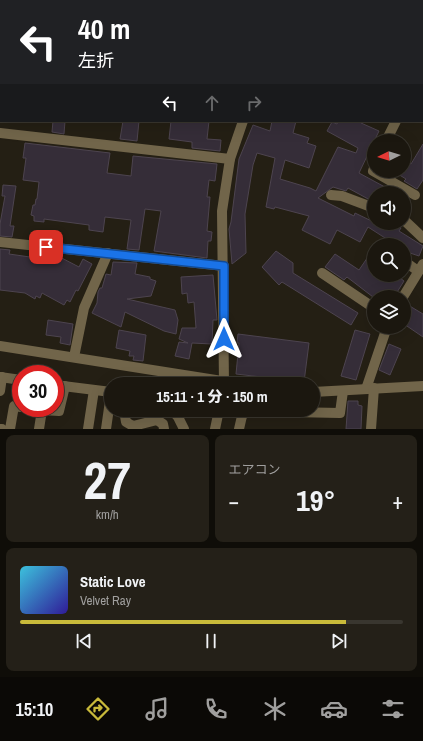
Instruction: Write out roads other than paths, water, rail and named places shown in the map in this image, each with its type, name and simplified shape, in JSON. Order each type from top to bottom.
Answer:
[{"type":"street","points":[[224,377],[224,266],[222,211],[230,159],[243,122]]},
{"type":"street","points":[[390,134],[396,122]]},
{"type":"street","points":[[0,133],[230,159]]},
{"type":"street","points":[[385,178],[415,195]]},
{"type":"street","points":[[331,194],[342,196],[367,205]]},
{"type":"street","points":[[411,227],[423,238]]},
{"type":"street","points":[[0,242],[224,266]]},
{"type":"street","points":[[74,357],[84,308],[108,254]]},
{"type":"street","points":[[407,290],[421,268],[411,264]]},
{"type":"street","points":[[322,273],[367,303]]},
{"type":"street","points":[[371,429],[370,389],[384,334]]},
{"type":"street","points":[[0,346],[189,377]]},
{"type":"street","points":[[0,391],[1,377],[12,379]]},
{"type":"street","points":[[64,386],[104,392]]},
{"type":"street","points":[[320,392],[423,386]]},
{"type":"street","points":[[88,429],[94,390]]},
{"type":"street","points":[[239,429],[242,416],[247,411],[340,413],[343,391]]},
{"type":"street","points":[[10,429],[12,417]]},
{"type":"street","points":[[39,429],[41,417]]},
{"type":"street","points":[[125,417],[126,422],[133,426],[157,420],[162,424],[164,429]]},
{"type":"street","points":[[178,417],[184,429]]},
{"type":"street","points":[[215,429],[218,417]]}]
